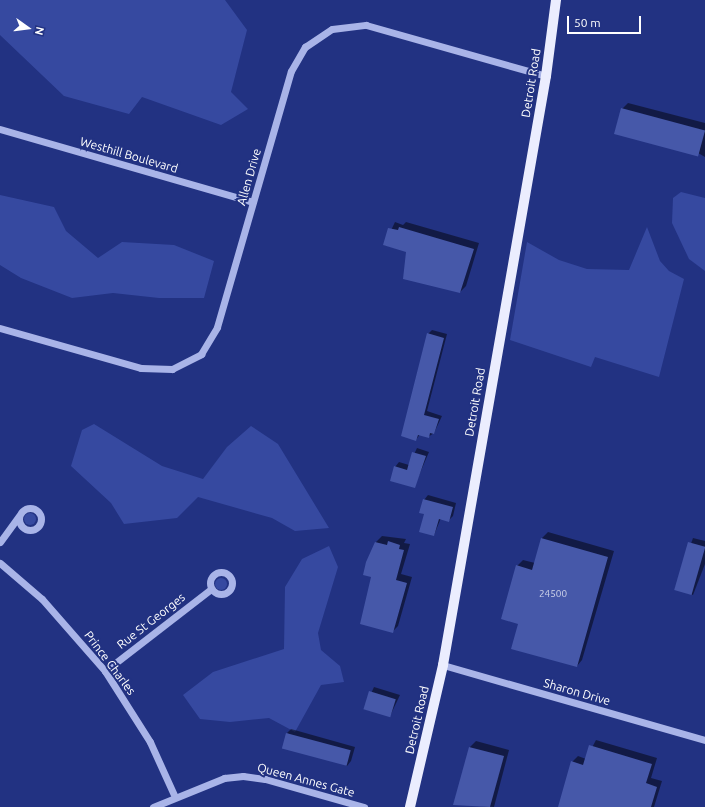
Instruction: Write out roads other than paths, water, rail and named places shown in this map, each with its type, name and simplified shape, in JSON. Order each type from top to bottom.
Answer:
[{"type":"main road","name":"Detroit Road","points":[[410,807],[443,665],[546,76],[556,0]]},
{"type":"street","name":"Allen Drive","points":[[0,328],[141,368],[172,369],[201,354],[217,327],[291,71],[305,47],[332,29],[366,25],[546,76]]},
{"type":"street","name":"Westhill Boulevard","points":[[0,129],[252,202]]},
{"type":"street","points":[[0,542],[19,515]]},
{"type":"street","name":"Prince Charles","points":[[0,563],[42,599],[105,671],[150,742],[174,797]]},
{"type":"street","name":"Rue St Georges","points":[[105,671],[211,589]]},
{"type":"street","name":"Sharon Drive","points":[[443,665],[705,740]]},
{"type":"street","name":"Queen Annes Gate","points":[[153,807],[174,797],[224,778],[243,776],[265,779],[364,807]]}]
